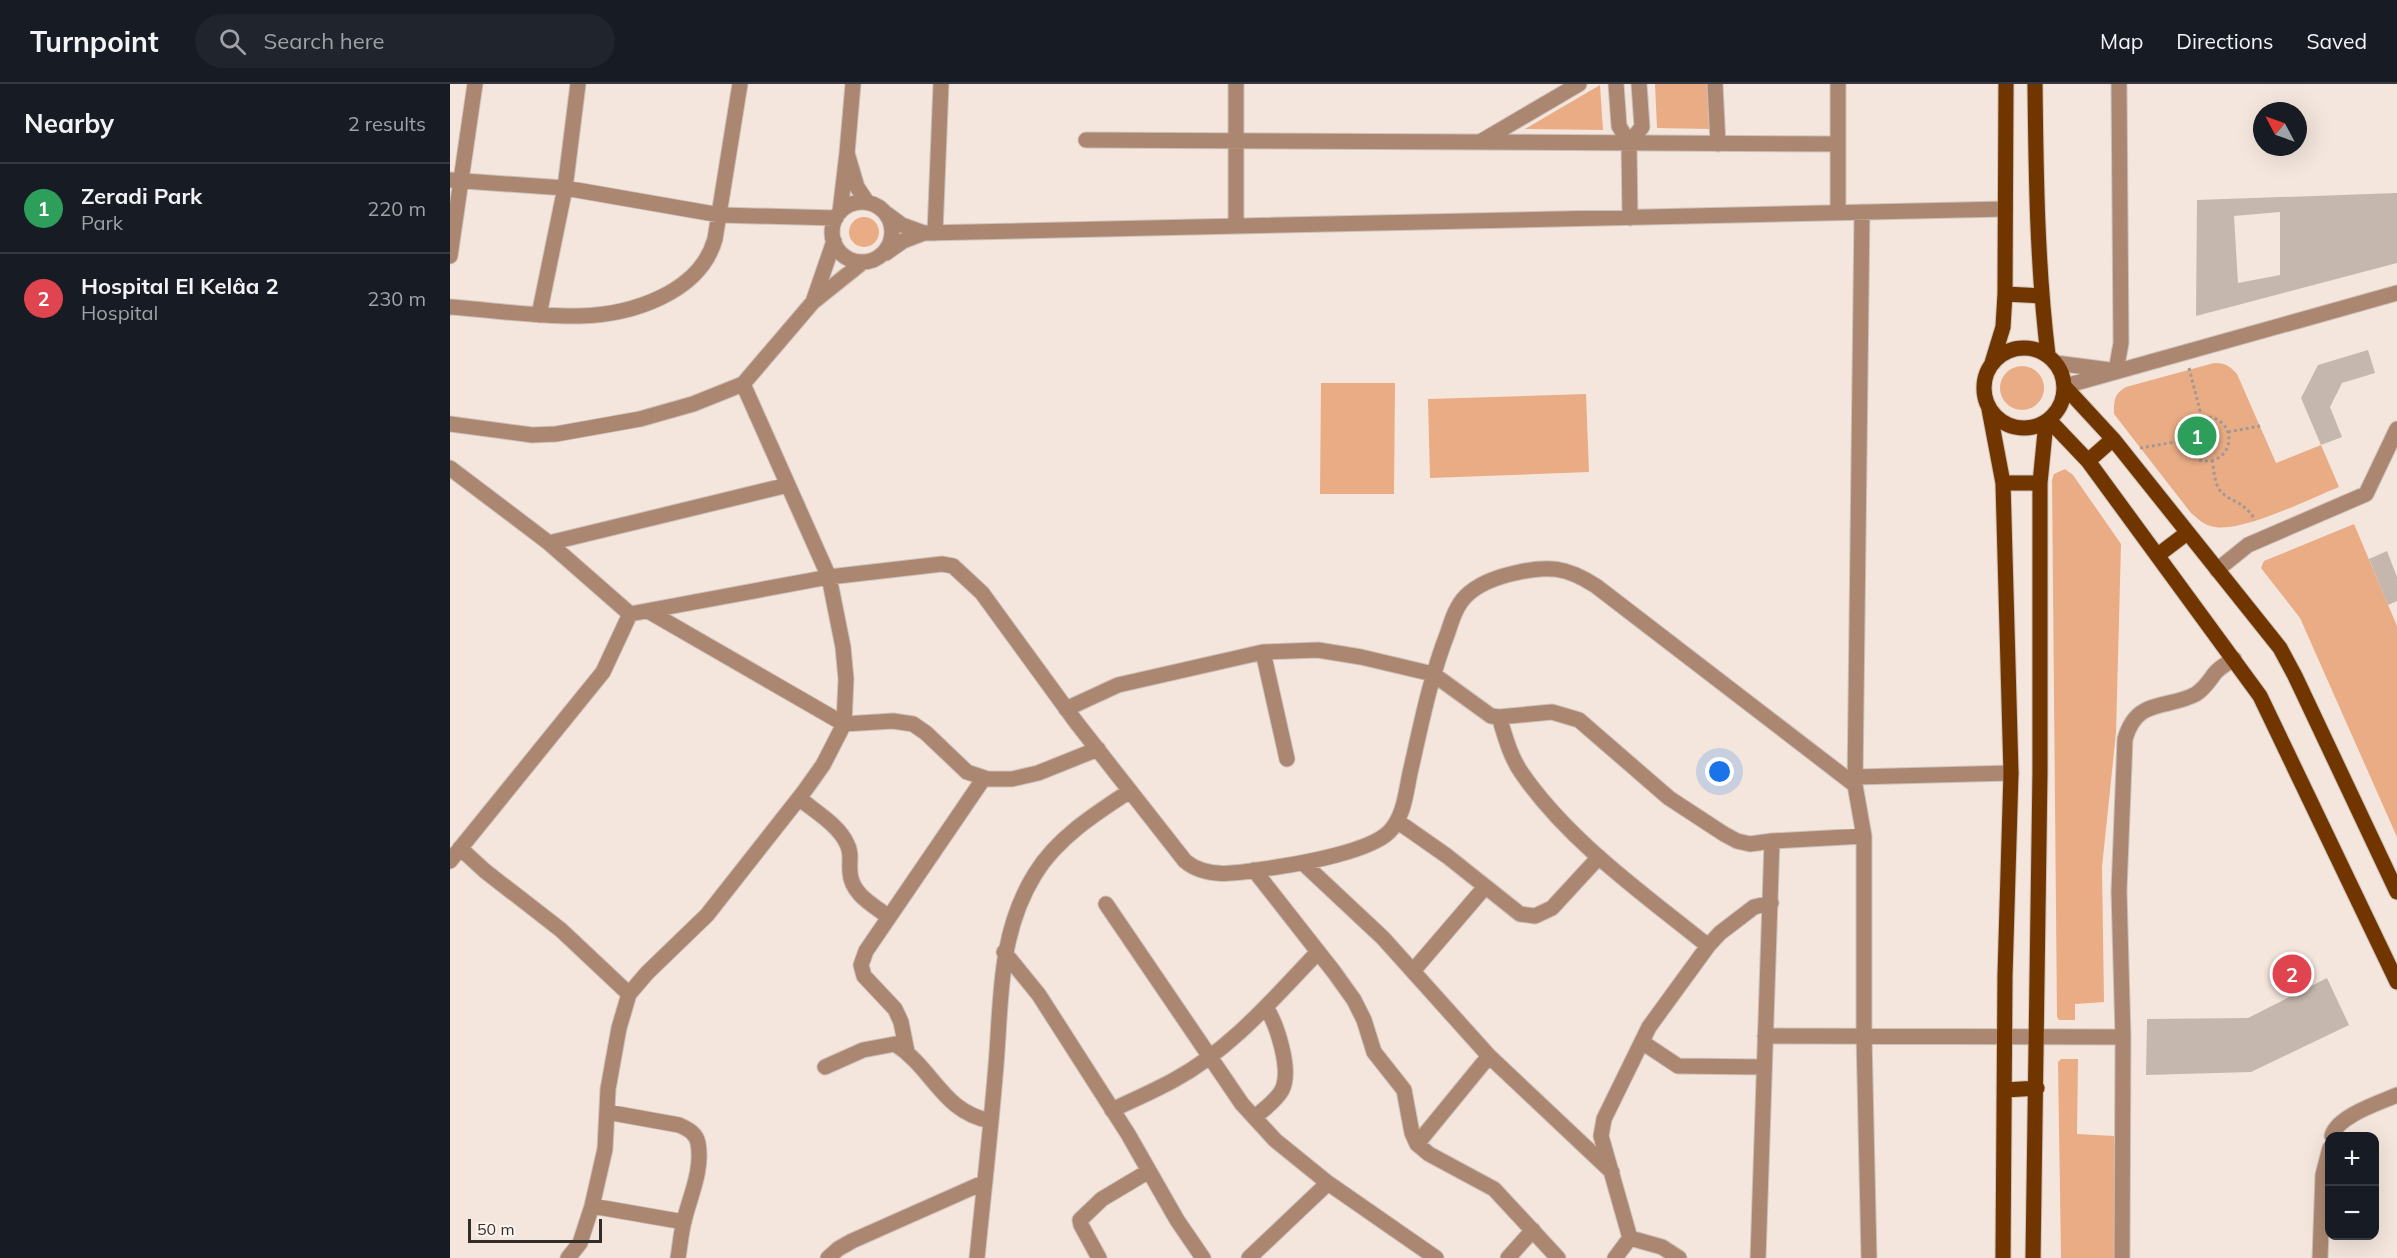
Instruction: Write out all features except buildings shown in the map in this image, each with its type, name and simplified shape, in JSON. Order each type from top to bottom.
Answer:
[{"type":"main road","points":[[2003,1258],[2011,773],[2003,483],[1984,386],[2003,327],[2006,84]]},
{"type":"main road","points":[[2036,84],[2036,208],[2041,296],[2052,359]]},
{"type":"main road","points":[[2005,294],[2041,296]]},
{"type":"main road","points":[[1989,409],[1997,419],[2008,425],[2021,428],[2034,427],[2047,421],[2061,405],[2065,386],[2062,373],[2052,359],[2037,349],[2025,347],[2007,352],[1992,363]]},
{"type":"main road","points":[[2065,386],[2113,439],[2262,623],[2285,657],[2397,892]]},
{"type":"main road","points":[[2047,421],[2088,461],[2260,696],[2397,982]]},
{"type":"main road","points":[[2033,1258],[2040,772],[2040,483],[2047,421]]},
{"type":"main road","points":[[2088,461],[2113,439]]},
{"type":"main road","points":[[2003,483],[2040,483]]},
{"type":"main road","points":[[2158,555],[2187,533]]},
{"type":"main road","points":[[2005,1090],[2037,1088]]},
{"type":"street","points":[[450,256],[456,180],[475,84]]},
{"type":"street","points":[[539,315],[565,188],[578,84]]},
{"type":"street","points":[[450,307],[539,315],[581,316],[612,313],[646,304],[670,292],[693,275],[711,255],[720,215],[740,84]]},
{"type":"street","points":[[853,84],[847,153],[838,215],[832,233],[834,241],[844,256],[862,262]]},
{"type":"street","points":[[930,233],[941,84]]},
{"type":"street","points":[[1236,84],[1236,226]]},
{"type":"street","points":[[1480,142],[1579,84]]},
{"type":"street","points":[[1616,84],[1619,126],[1629,143],[1630,218]]},
{"type":"street","points":[[1629,143],[1642,127],[1639,84]]},
{"type":"street","points":[[1715,84],[1718,144]]},
{"type":"street","points":[[1838,84],[1838,213]]},
{"type":"street","points":[[2116,371],[2121,343],[2119,84]]},
{"type":"street","points":[[1086,140],[1838,144]]},
{"type":"street","points":[[847,153],[857,187],[867,202]]},
{"type":"street","points":[[456,180],[565,188],[720,215],[838,215],[848,206],[867,202],[877,206],[902,225],[930,233]]},
{"type":"street","points":[[450,424],[532,435],[556,434],[640,418],[693,404],[743,384],[813,302],[862,262],[881,256],[903,241],[930,233],[2005,209]]},
{"type":"street","points":[[881,256],[888,249],[892,230],[885,212]]},
{"type":"street","points":[[1862,212],[1855,781],[1864,836],[1864,1036],[1869,1258]]},
{"type":"street","points":[[813,302],[834,241]]},
{"type":"street","points":[[2065,386],[2397,293]]},
{"type":"street","points":[[2052,359],[2116,371]]},
{"type":"street","points":[[568,1258],[580,1243],[592,1206],[605,1149],[607,1112],[619,1028],[629,994],[647,973],[707,915],[823,765],[844,724],[847,705],[845,668],[829,577],[743,384]]},
{"type":"street","points":[[2217,570],[2248,545],[2366,494],[2397,429]]},
{"type":"street","points":[[450,468],[549,543],[630,614]]},
{"type":"street","points":[[549,543],[788,485]]},
{"type":"street","points":[[630,614],[829,577],[942,564],[953,566],[982,592],[1066,708],[1185,861],[1194,868],[1211,873],[1303,863],[1364,846],[1383,838],[1397,821],[1402,809],[1433,674],[1457,608],[1466,596],[1483,583],[1544,567],[1570,571],[1596,586],[1855,781],[2011,773]]},
{"type":"street","points":[[648,611],[844,724],[893,720],[913,724],[926,733],[967,772],[984,778],[1012,779],[1038,773],[1098,749]]},
{"type":"street","points":[[450,861],[603,672],[630,614]]},
{"type":"street","points":[[1066,708],[1118,685],[1263,652],[1318,650],[1361,657],[1433,674],[1491,716],[1552,712],[1579,720],[1669,798],[1737,841],[1750,844],[1864,836]]},
{"type":"street","points":[[1263,652],[1287,759]]},
{"type":"street","points":[[2122,1258],[2123,1037],[2119,891],[2126,732],[2136,716],[2146,709],[2157,704],[2182,700],[2198,692],[2209,683],[2216,671],[2234,659]]},
{"type":"street","points":[[1499,717],[1520,771],[1544,800],[1599,857],[1708,946]]},
{"type":"street","points":[[907,1052],[901,1022],[895,1009],[864,976],[861,965],[866,951],[984,778]]},
{"type":"street","points":[[977,1258],[991,1121],[1004,952],[1010,929],[1035,873],[1062,842],[1102,808],[1130,791]]},
{"type":"street","points":[[799,798],[840,833],[847,844],[850,855],[851,881],[859,894],[889,917]]},
{"type":"street","points":[[1397,821],[1447,856],[1520,914],[1534,916],[1552,908],[1599,857]]},
{"type":"street","points":[[1758,1258],[1772,841]]},
{"type":"street","points":[[460,848],[485,871],[561,930],[629,994]]},
{"type":"street","points":[[1303,863],[1383,938],[1489,1056],[1612,1173]]},
{"type":"street","points":[[1254,870],[1354,1000],[1364,1020],[1374,1053],[1404,1090],[1412,1133],[1418,1144],[1429,1154],[1494,1190],[1558,1258]]},
{"type":"street","points":[[1413,971],[1485,888]]},
{"type":"street","points":[[1630,1238],[1601,1136],[1604,1119],[1649,1027],[1708,946],[1754,907],[1771,903]]},
{"type":"street","points":[[1106,904],[1242,1104],[1275,1140],[1328,1183],[1436,1258]]},
{"type":"street","points":[[1004,952],[1039,995],[1112,1110],[1177,1220],[1203,1258]]},
{"type":"street","points":[[1112,1110],[1176,1079],[1229,1042],[1318,952]]},
{"type":"street","points":[[1255,1118],[1283,1088],[1281,1041],[1266,1007]]},
{"type":"street","points":[[1765,1036],[2123,1037]]},
{"type":"street","points":[[1642,1042],[1678,1066],[1764,1067]]},
{"type":"street","points":[[825,1067],[863,1050],[895,1044],[907,1052],[961,1111],[976,1118],[991,1121]]},
{"type":"street","points":[[1418,1144],[1489,1056]]},
{"type":"street","points":[[2333,1132],[2343,1120],[2397,1095]]},
{"type":"street","points":[[607,1112],[679,1125],[693,1132],[698,1143],[698,1170],[684,1222],[678,1258]]},
{"type":"street","points":[[2320,1258],[2325,1167]]},
{"type":"street","points":[[1100,1258],[1083,1231],[1080,1220],[1102,1199],[1149,1171]]},
{"type":"street","points":[[828,1258],[852,1241],[985,1182]]},
{"type":"street","points":[[1249,1258],[1328,1183]]},
{"type":"street","points":[[592,1206],[684,1222]]},
{"type":"street","points":[[1508,1258],[1533,1230]]},
{"type":"street","points":[[1616,1258],[1630,1238]]},
{"type":"street","points":[[1630,1238],[1662,1247],[1679,1258]]},
{"type":"path","points":[[2185,352],[2202,418]]},
{"type":"path","points":[[2202,418],[2219,421],[2228,432],[2228,447],[2219,458],[2205,461],[2192,455],[2188,450],[2186,440],[2188,429],[2192,423],[2202,418]]},
{"type":"path","points":[[2228,432],[2260,426]]},
{"type":"path","points":[[2140,448],[2186,440]]},
{"type":"path","points":[[2212,460],[2217,487],[2225,495],[2245,506],[2255,520]]},
{"type":"shaded area","points":[[1655,84],[1709,84],[1710,129],[1657,128]]},
{"type":"shaded area","points":[[1600,85],[1603,130],[1525,129]]},
{"type":"shaded area","points":[[864,217],[870,218],[878,226],[878,238],[870,246],[864,247],[858,246],[850,238],[849,232],[850,226],[858,218]]},
{"type":"shaded area","points":[[2214,363],[2227,366],[2237,374],[2276,463],[2321,445],[2339,487],[2242,525],[2215,527],[2202,522],[2191,513],[2114,414],[2115,401],[2119,392],[2126,387]]},
{"type":"shaded area","points":[[2022,366],[2038,372],[2044,388],[2038,404],[2022,410],[2006,404],[2000,388],[2006,372]]},
{"type":"shaded area","points":[[1321,383],[1395,383],[1394,494],[1320,494]]},
{"type":"shaded area","points":[[1586,394],[1589,472],[1430,478],[1428,399]]},
{"type":"shaded area","points":[[2065,469],[2073,475],[2121,544],[2116,733],[2102,867],[2104,1002],[2075,1004],[2075,1020],[2059,1020],[2057,1017],[2052,480],[2054,474]]},
{"type":"shaded area","points":[[2354,524],[2397,626],[2397,837],[2300,618],[2261,568],[2264,561]]},
{"type":"shaded area","points":[[2061,1059],[2078,1059],[2077,1134],[2114,1136],[2114,1258],[2061,1258],[2058,1062]]},
{"type":"place","name":"Zeradi Park","points":[[2197,436]]},
{"type":"place","name":"Hospital El Kelâa 2","points":[[2292,974]]}]
